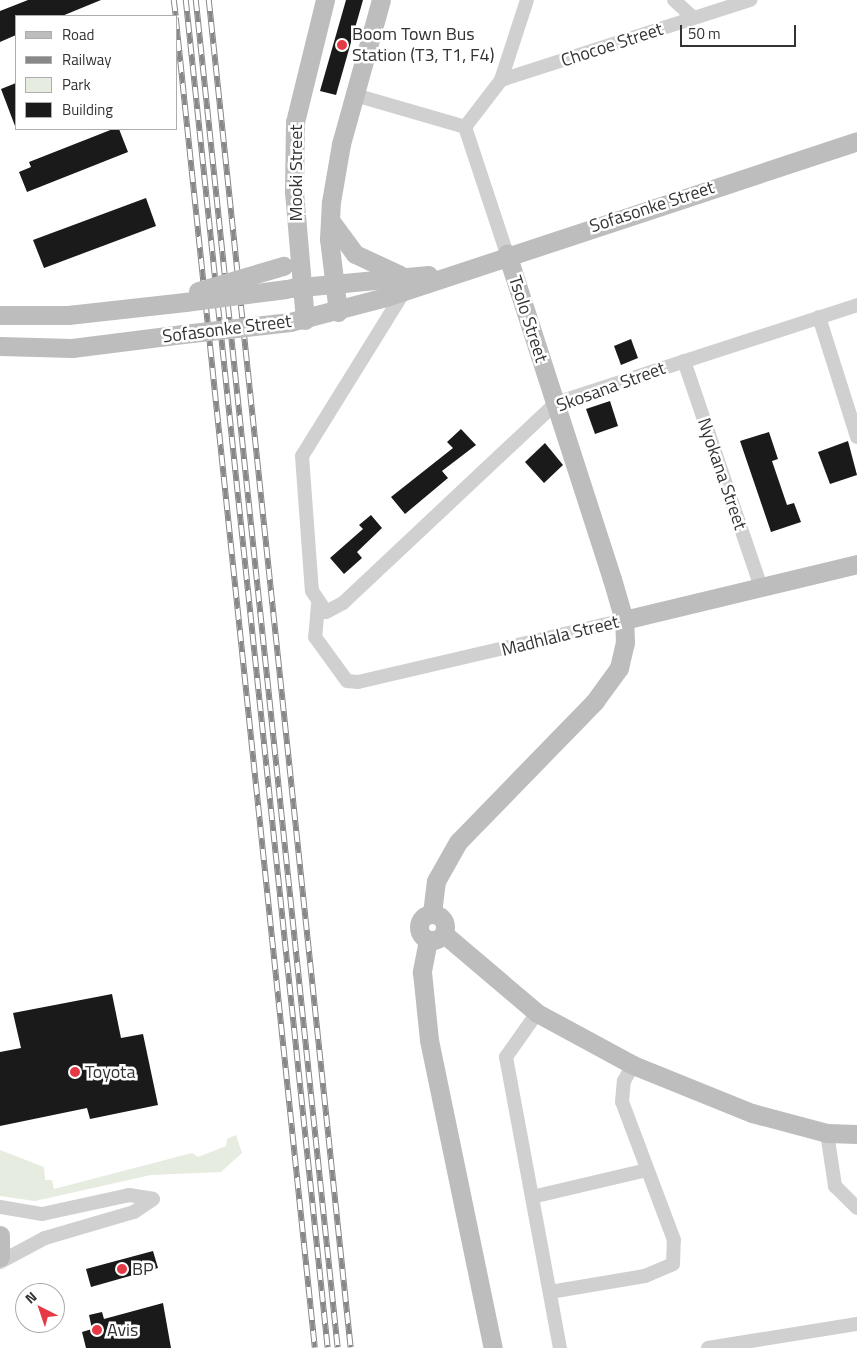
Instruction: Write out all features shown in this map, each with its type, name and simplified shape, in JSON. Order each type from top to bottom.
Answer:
[{"type":"main road","name":"Mooki Street","points":[[297,321],[294,288],[299,257],[295,122],[325,0]]},
{"type":"main road","name":"Mooki Street","points":[[338,312],[333,285],[329,219],[339,153],[381,0]]},
{"type":"main road","name":"Sofasonke Street","points":[[0,315],[68,315],[143,306],[189,297],[333,285],[404,283],[447,274],[857,141]]},
{"type":"main road","points":[[329,219],[337,235],[355,254],[404,283]]},
{"type":"main road","name":"Tsolo Street","points":[[436,937],[443,919],[432,914],[436,881],[458,842],[611,682],[625,643],[624,620],[508,254]]},
{"type":"main road","points":[[189,297],[283,266],[299,257]]},
{"type":"main road","name":"Sofasonke Street","points":[[0,346],[72,348],[297,321],[338,312],[404,283]]},
{"type":"main road","name":"Madhlala Street","points":[[624,620],[857,564]]},
{"type":"main road","points":[[493,1348],[430,1040],[422,972],[436,937],[537,1013],[633,1065],[752,1114],[827,1133],[857,1134]]},
{"type":"main road","points":[[0,1235],[0,1257]]},
{"type":"street","points":[[355,95],[464,127],[501,80],[527,0]]},
{"type":"street","points":[[674,0],[693,18]]},
{"type":"street","name":"Chocoe Street","points":[[501,80],[750,0]]},
{"type":"street","name":"Tsolo Street","points":[[464,127],[508,254]]},
{"type":"street","points":[[318,605],[312,591],[302,502],[302,456],[404,283]]},
{"type":"street","name":"Skosana Street","points":[[318,605],[326,612],[343,604],[556,403],[857,305]]},
{"type":"street","points":[[819,317],[857,437]]},
{"type":"street","name":"Nyokana Street","points":[[684,361],[761,587]]},
{"type":"street","name":"Madhlala Street","points":[[318,605],[315,637],[347,681],[372,681],[624,620]]},
{"type":"street","points":[[537,1013],[506,1057],[560,1348]]},
{"type":"street","points":[[550,1292],[646,1276],[673,1264],[674,1240],[622,1102],[624,1081],[633,1065]]},
{"type":"street","points":[[827,1133],[835,1186],[857,1208]]},
{"type":"street","points":[[532,1197],[647,1170]]},
{"type":"street","points":[[0,1207],[42,1214],[129,1195],[153,1199],[134,1212],[45,1238],[0,1262]]},
{"type":"street","points":[[708,1348],[857,1324]]},
{"type":"green space","points":[[236,1135],[242,1153],[221,1172],[151,1175],[35,1201],[0,1196],[0,1150],[44,1167],[45,1180],[52,1180],[54,1189],[192,1153],[198,1157],[226,1146],[227,1139]]},
{"type":"building","points":[[28,0],[101,0],[64,15],[15,15],[15,35],[0,42],[0,11]]},
{"type":"building","name":"Boom Town Bus Station (T3, T1, F4)","points":[[346,0],[363,0],[336,95],[320,91]]},
{"type":"building","points":[[15,83],[15,126],[1,89]]},
{"type":"building","points":[[110,130],[119,130],[128,152],[27,192],[19,172],[31,167],[29,162]]},
{"type":"building","points":[[146,198],[156,226],[44,268],[33,240]]},
{"type":"building","points":[[631,339],[638,358],[621,365],[614,346]]},
{"type":"building","points":[[610,401],[618,426],[595,434],[586,409]]},
{"type":"building","points":[[461,429],[476,445],[442,471],[448,478],[405,514],[391,497],[453,448],[447,442]]},
{"type":"building","points":[[769,432],[778,459],[772,461],[787,505],[794,503],[801,522],[771,532],[740,441]]},
{"type":"building","points":[[848,441],[857,475],[830,484],[818,452]]},
{"type":"building","points":[[545,443],[563,465],[544,483],[525,462]]},
{"type":"building","points":[[371,515],[382,528],[357,552],[362,558],[344,574],[330,558],[363,529],[359,525]]},
{"type":"building","name":"Toyota","points":[[112,994],[121,1038],[143,1034],[158,1105],[90,1119],[87,1108],[0,1126],[0,1052],[21,1048],[13,1013]]},
{"type":"building","name":"BP","points":[[153,1251],[158,1268],[91,1287],[86,1269]]},
{"type":"building","points":[[163,1303],[171,1348],[86,1348],[82,1332],[92,1329],[89,1315],[102,1312],[104,1319]]},
{"type":"railway","points":[[174,0],[176,15]]},
{"type":"railway","points":[[186,0],[328,1348]]},
{"type":"railway","points":[[196,0],[338,1348]]},
{"type":"railway","points":[[209,0],[351,1348]]},
{"type":"railway","points":[[178,37],[315,1348]]},
{"type":"place","name":"Boom Town Bus Station (T3, T1, F4)","points":[[342,45]]},
{"type":"place","name":"Toyota","points":[[75,1072]]},
{"type":"place","name":"BP","points":[[122,1269]]},
{"type":"place","name":"Avis","points":[[97,1330]]}]
